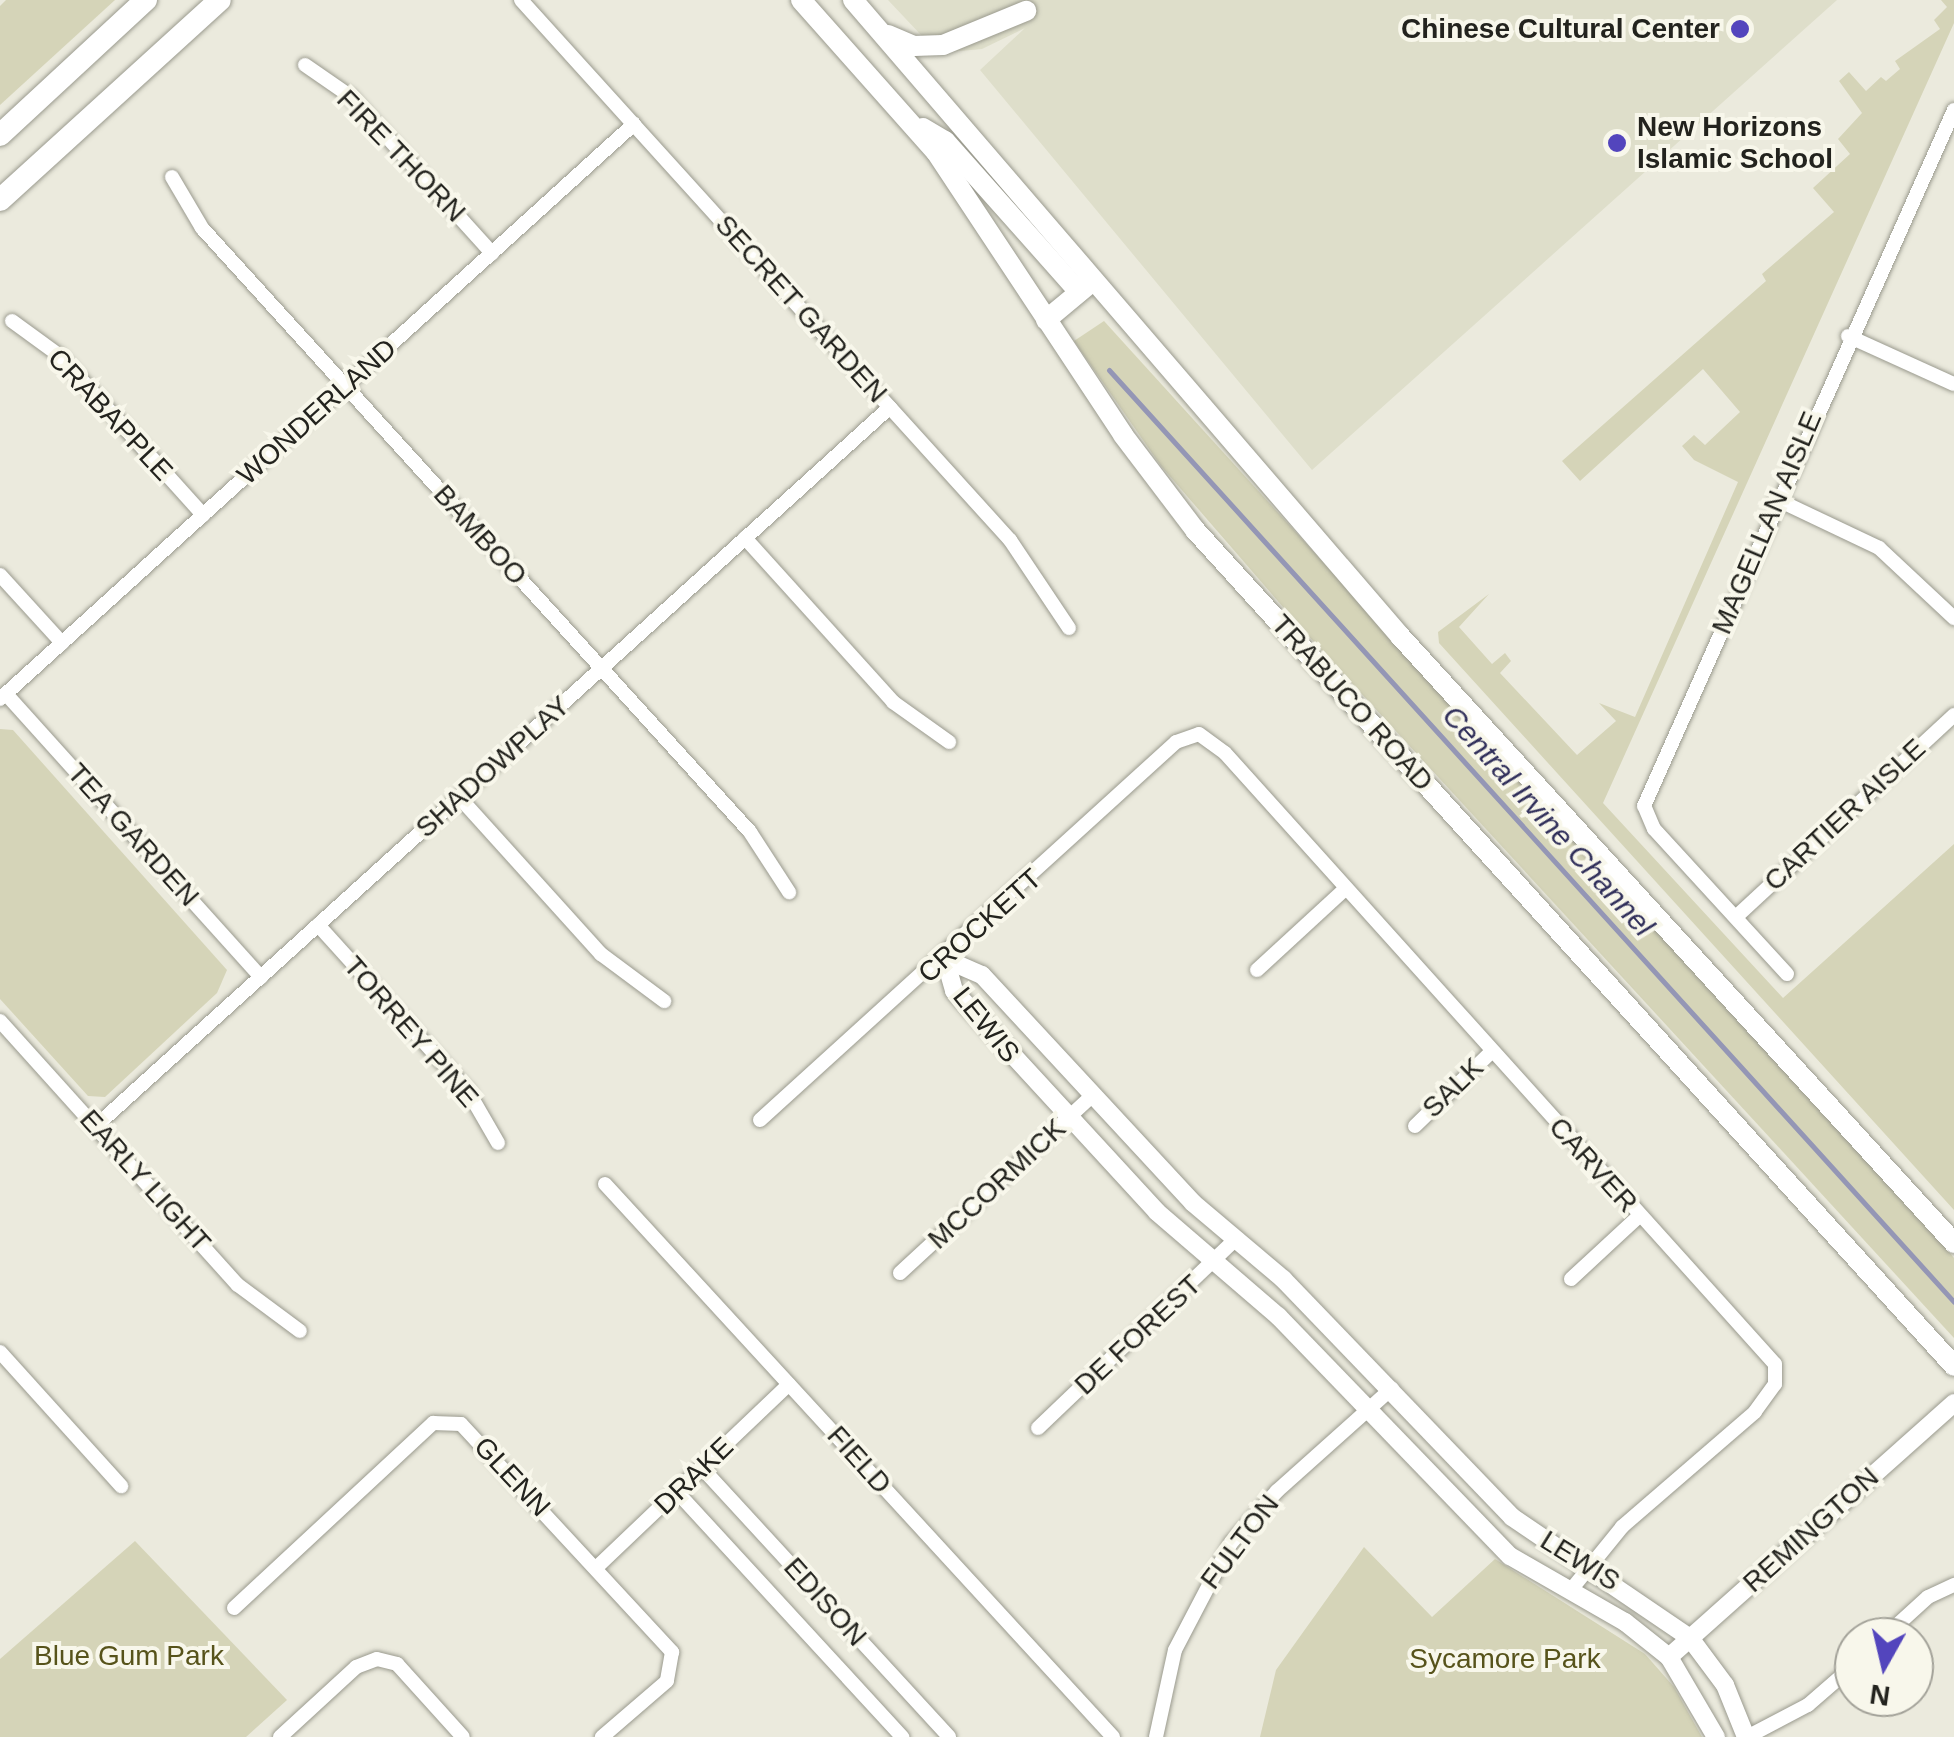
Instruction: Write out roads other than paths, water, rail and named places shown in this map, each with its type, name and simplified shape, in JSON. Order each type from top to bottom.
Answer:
[{"type":"main road","points":[[0,135],[146,0]]},
{"type":"main road","points":[[0,200],[220,0]]},
{"type":"main road","name":"TRABUCO ROAD","points":[[801,0],[912,122],[1195,530],[1954,1366]]},
{"type":"main road","points":[[853,0],[1097,279],[1361,592],[1954,1243]]},
{"type":"main road","points":[[879,30],[914,46],[942,45],[1026,11]]},
{"type":"main road","points":[[912,122],[945,141],[1079,292]]},
{"type":"main road","points":[[1046,320],[1097,279]]},
{"type":"street","name":"SECRET GARDEN","points":[[521,0],[1026,558],[1068,628]]},
{"type":"street","name":"FIRE THORN","points":[[306,65],[350,96],[492,252]]},
{"type":"street","name":"MAGELLAN AISLE","points":[[1737,916],[1654,829],[1644,806],[1848,336],[1954,110]]},
{"type":"street","name":"WONDERLAND","points":[[3,697],[634,124]]},
{"type":"street","name":"BAMBOO","points":[[172,176],[202,228],[750,832],[789,892]]},
{"type":"street","name":"CRABAPPLE","points":[[12,322],[60,356],[203,515]]},
{"type":"street","points":[[1848,336],[1954,384]]},
{"type":"street","name":"SHADOWPLAY","points":[[96,1126],[890,407]]},
{"type":"street","points":[[1776,499],[1879,548],[1954,618]]},
{"type":"street","points":[[745,538],[893,702],[949,742]]},
{"type":"street","points":[[0,575],[62,643]]},
{"type":"street","name":"TEA GARDEN","points":[[3,697],[261,976]]},
{"type":"street","name":"CARTIER AISLE","points":[[1737,916],[1954,715]]},
{"type":"street","name":"CARVER","points":[[1199,734],[1226,753],[1344,890],[1639,1216],[1772,1355],[1776,1374],[1755,1412],[1622,1527],[1570,1591]]},
{"type":"street","name":"CROCKETT","points":[[760,1120],[945,959],[1176,742],[1199,734]]},
{"type":"street","points":[[460,797],[602,954],[664,1001]]},
{"type":"street","points":[[1257,970],[1344,890]]},
{"type":"street","points":[[1737,916],[1787,974]]},
{"type":"street","name":"TORREY PINE","points":[[318,925],[468,1090],[498,1143]]},
{"type":"street","name":"LEWIS","points":[[945,959],[982,975],[1094,1096],[1236,1240],[1392,1388],[1512,1517],[1690,1638],[1726,1685],[1746,1737]]},
{"type":"street","name":"LEWIS","points":[[945,959],[954,992],[1067,1120],[1215,1264],[1278,1316],[1498,1545],[1669,1657],[1716,1737]]},
{"type":"street","name":"EARLY LIGHT","points":[[0,1022],[238,1284],[300,1331]]},
{"type":"street","name":"SALK","points":[[1415,1126],[1492,1051]]},
{"type":"street","name":"MCCORMICK","points":[[900,1274],[1094,1096]]},
{"type":"street","name":"FIELD","points":[[605,1184],[1113,1737]]},
{"type":"street","points":[[1571,1280],[1639,1216]]},
{"type":"street","name":"DE FOREST","points":[[1038,1428],[1236,1240]]},
{"type":"street","points":[[0,1352],[122,1486]]},
{"type":"street","name":"DRAKE","points":[[597,1568],[790,1384]]},
{"type":"street","name":"FULTON","points":[[1156,1737],[1175,1650],[1232,1543],[1278,1491],[1392,1388]]},
{"type":"street","name":"REMINGTON","points":[[1669,1657],[1954,1403]]},
{"type":"street","name":"GLENN","points":[[234,1608],[433,1423],[461,1424],[663,1638],[674,1668],[602,1737]]},
{"type":"street","name":"EDISON","points":[[702,1468],[949,1737]]},
{"type":"street","name":"EDISON","points":[[676,1492],[902,1737]]},
{"type":"street","points":[[1906,1617],[1928,1597],[1954,1584]]},
{"type":"street","points":[[280,1737],[356,1667],[377,1659],[397,1664],[463,1737]]},
{"type":"street","points":[[1746,1737],[1808,1705],[1834,1682]]},
{"type":"waterway","name":"Central Irvine Channel","points":[[1109,370],[1954,1302]]},
{"type":"place","name":"Chinese Cultural Center","points":[[1740,29]]},
{"type":"place","name":"New Horizons Islamic School","points":[[1617,143]]},
{"type":"park label","name":"Blue Gum Park","points":[[129,1656]]},
{"type":"park label","name":"Sycamore Park","points":[[1505,1659]]}]
